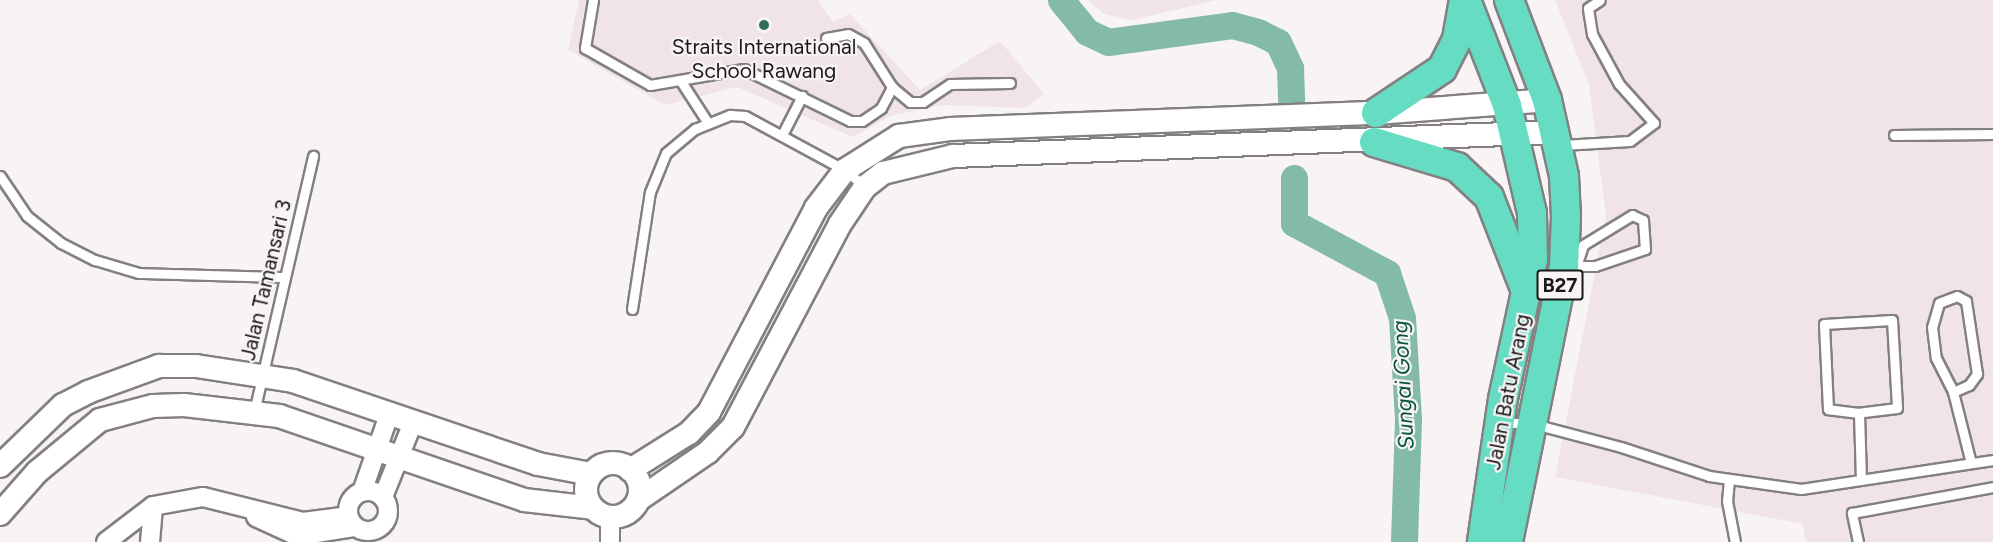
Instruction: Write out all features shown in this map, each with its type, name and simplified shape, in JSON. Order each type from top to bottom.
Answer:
[{"type":"main road","name":"Jalan Batu Arang","points":[[1465,0],[1507,105],[1532,213],[1533,259],[1500,422],[1482,542]]},
{"type":"main road","points":[[1376,113],[1442,69],[1457,39],[1465,0]]},
{"type":"main road","name":"Jalan Batu Arang","points":[[1508,542],[1570,265],[1565,186],[1556,139],[1547,100],[1509,0]]},
{"type":"main road","points":[[1374,142],[1457,167],[1489,197],[1527,294]]},
{"type":"street","points":[[630,470],[689,433],[709,412],[816,208],[845,170],[899,136],[950,129],[1376,113],[1507,105],[1547,100]]},
{"type":"street","points":[[0,514],[37,472],[100,420],[153,406],[254,412],[403,455],[540,504],[602,513],[627,513],[638,500],[708,452],[733,427],[840,224],[865,187],[884,173],[908,164],[953,156],[1514,136],[1556,139]]},
{"type":"street","points":[[0,466],[63,405],[159,366],[263,373],[390,412],[538,464],[591,474]]},
{"type":"street","points":[[351,521],[349,503],[362,492],[381,448],[390,412]]},
{"type":"street","points":[[382,497],[403,455],[414,420]]},
{"type":"street","points":[[609,542],[602,513],[586,487],[591,474],[606,464],[630,470],[639,484],[638,500]]},
{"type":"street","points":[[106,542],[153,506],[203,497],[246,507],[259,520],[304,533],[351,521],[368,532],[380,528],[388,509],[382,497],[362,492]]},
{"type":"street","points":[[150,542],[153,506]]},
{"type":"lane","points":[[593,0],[585,48],[650,86],[682,83],[744,69],[850,121],[862,121],[881,108],[892,87]]},
{"type":"lane","points":[[1556,139],[1630,141],[1654,123],[1619,84],[1592,34],[1588,8],[1600,0]]},
{"type":"lane","points":[[826,38],[848,34],[864,43],[892,87],[916,102],[950,84],[1010,82]]},
{"type":"lane","points":[[682,83],[708,123]]},
{"type":"lane","points":[[782,135],[802,96]]},
{"type":"lane","points":[[632,309],[646,211],[666,153],[708,123],[730,115],[745,116],[845,170],[865,187]]},
{"type":"lane","points":[[1893,135],[1993,134]]},
{"type":"lane","name":"Jalan Tamansari 3","points":[[254,412],[313,156]]},
{"type":"lane","points":[[0,176],[27,216],[60,243],[95,260],[139,273],[285,277]]},
{"type":"lane","points":[[1632,215],[1643,220],[1646,249],[1595,266],[1570,265],[1583,245],[1632,215]]},
{"type":"lane","points":[[1953,392],[1969,385],[1977,374],[1966,301],[1957,296],[1939,303],[1932,327],[1936,358],[1953,392],[1971,463]]},
{"type":"lane","points":[[1892,320],[1897,408],[1859,413],[1828,409],[1824,324],[1892,320]]},
{"type":"lane","points":[[1859,413],[1861,480]]},
{"type":"lane","points":[[1500,422],[1534,424],[1729,479],[1801,489],[1993,460]]},
{"type":"lane","points":[[1729,479],[1735,542]]},
{"type":"lane","points":[[1858,542],[1852,513],[1993,487]]},
{"type":"shaded area","points":[[579,0],[818,0],[833,22],[850,14],[920,90],[1000,41],[1044,94],[1025,108],[942,105],[890,116],[853,137],[737,87],[665,105],[568,50]]},
{"type":"shaded area","points":[[1088,0],[1217,0],[1132,20],[1104,14]]},
{"type":"shaded area","points":[[1555,0],[1993,0],[1993,542],[1806,542],[1803,524],[1555,477],[1606,216],[1589,85]]},
{"type":"waterway","name":"Sungai Gong","points":[[1061,0],[1087,32],[1108,42],[1232,25],[1258,32],[1278,42],[1290,68],[1291,99]]},
{"type":"waterway","name":"Sungai Gong","points":[[1294,178],[1294,223],[1387,273],[1402,318],[1408,420],[1404,542]]},
{"type":"place","name":"Straits International School Rawang","points":[[764,25]]}]
